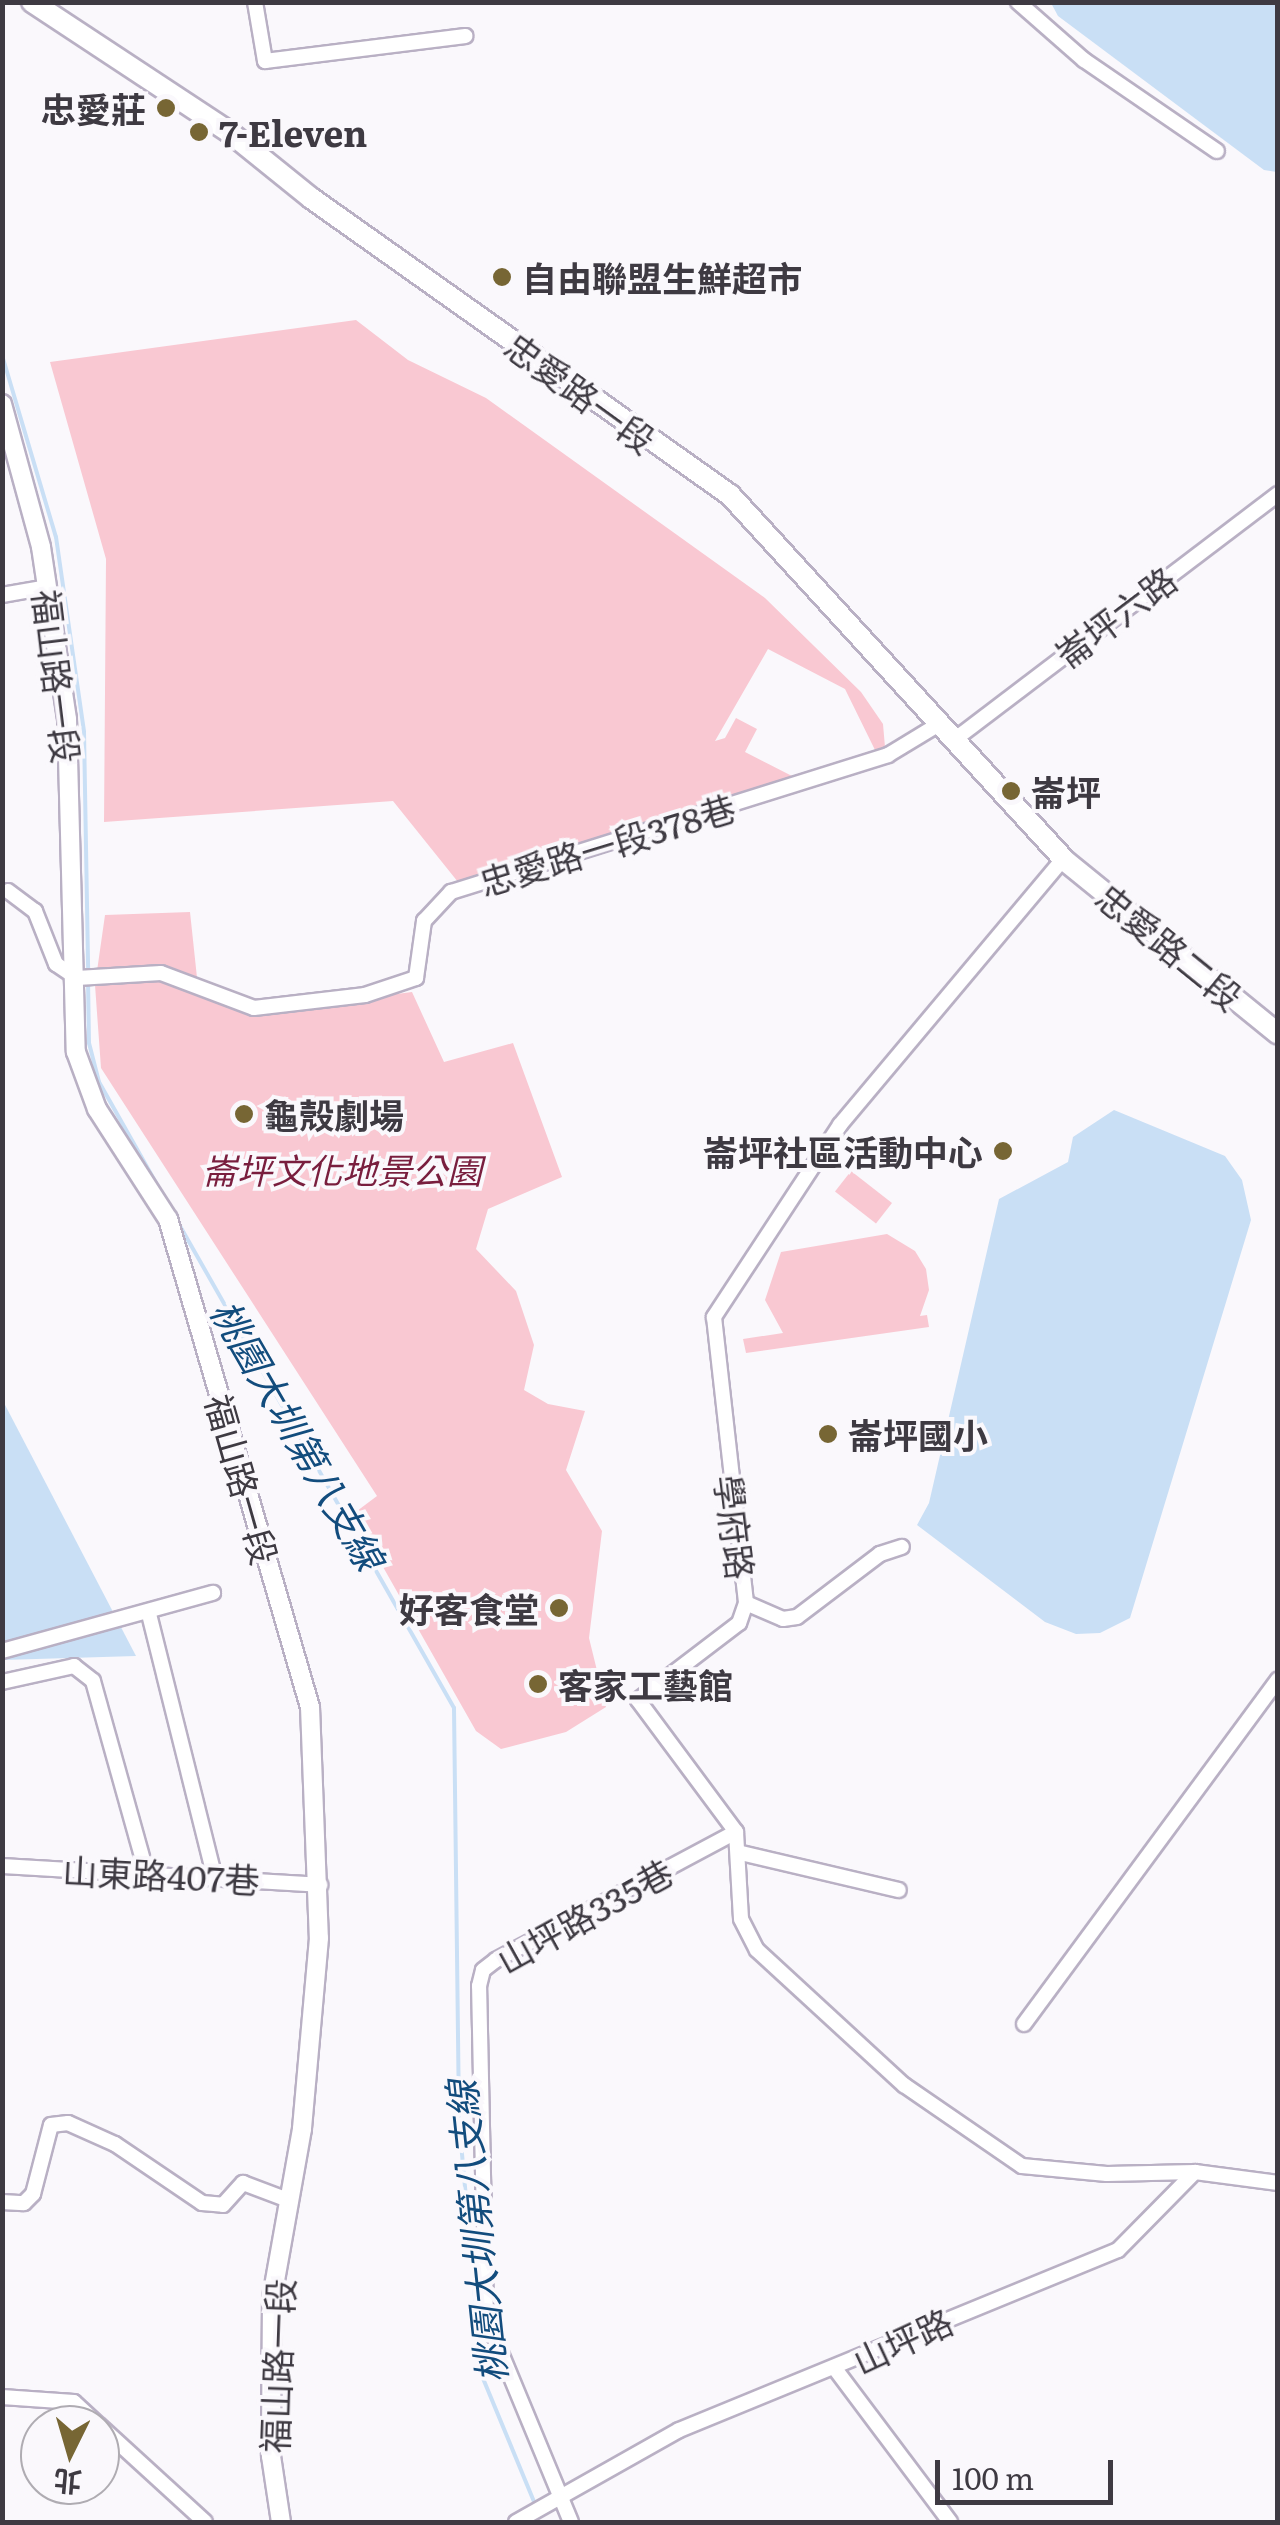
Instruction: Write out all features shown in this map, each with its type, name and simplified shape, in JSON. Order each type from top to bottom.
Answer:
[{"type":"main road","name":"忠愛路一段","points":[[32,2],[228,131],[310,198],[730,495],[1063,859]]},
{"type":"main road","name":"忠愛路二段","points":[[1063,859],[1278,1034]]},
{"type":"street","points":[[255,2],[265,61],[465,36]]},
{"type":"street","points":[[1018,2],[1084,60],[1217,151]]},
{"type":"street","name":"福山路一段","points":[[2,404],[48,587],[67,719],[84,978],[76,1052],[97,1108],[168,1218],[310,1707],[320,1884],[310,2067],[291,2201],[272,2298],[271,2456],[280,2522]]},
{"type":"street","name":"崙坪六路","points":[[954,740],[1278,494]]},
{"type":"street","points":[[2,595],[48,587]]},
{"type":"street","name":"忠愛路一段378巷","points":[[84,978],[161,974],[254,1008],[404,986],[416,978],[424,921],[451,892],[888,755],[939,724]]},
{"type":"street","name":"學府路","points":[[1063,859],[840,1126],[714,1318],[746,1603],[738,1624],[638,1700],[736,1832],[741,1852],[741,1919],[757,1950],[904,2085],[1022,2166],[1107,2174],[1194,2172]]},
{"type":"street","points":[[8,891],[35,911],[56,964],[84,978]]},
{"type":"street","points":[[746,1603],[783,1620],[797,1617],[880,1554],[902,1547]]},
{"type":"street","points":[[2,1651],[149,1614],[212,1592]]},
{"type":"street","points":[[149,1614],[214,1875]]},
{"type":"street","points":[[2,1682],[74,1666],[93,1680],[148,1874]]},
{"type":"street","points":[[1024,2024],[1278,1679]]},
{"type":"street","name":"山坪路335巷","points":[[571,2522],[486,2317],[478,1986],[483,1970],[496,1960],[736,1832]]},
{"type":"street","points":[[741,1852],[900,1890]]},
{"type":"street","name":"山東路407巷","points":[[2,1866],[320,1884]]},
{"type":"street","points":[[2,2202],[24,2203],[33,2194],[52,2125],[68,2123],[115,2144],[202,2202],[223,2206],[244,2183],[291,2201]]},
{"type":"street","points":[[1194,2172],[1278,2183]]},
{"type":"street","name":"山坪路","points":[[516,2522],[560,2492],[678,2430],[836,2370],[914,2332],[1118,2250],[1194,2172]]},
{"type":"street","points":[[836,2370],[950,2522]]},
{"type":"street","points":[[2,2397],[77,2405]]},
{"type":"street","points":[[120,2444],[205,2522]]},
{"type":"green space","points":[[356,320],[408,360],[486,398],[765,598],[861,692],[883,724],[885,747],[875,750],[845,689],[768,649],[715,741],[725,738],[736,718],[757,729],[745,752],[792,776],[458,882],[393,801],[104,822],[106,559],[50,362]]},
{"type":"green space","name":"崙坪文化地景公園","points":[[190,912],[198,987],[251,1013],[412,992],[444,1062],[513,1043],[562,1177],[488,1209],[476,1249],[516,1291],[534,1345],[524,1390],[548,1404],[585,1411],[566,1470],[602,1531],[589,1638],[606,1707],[566,1732],[501,1749],[476,1731],[353,1514],[377,1496],[101,1068],[95,985],[105,915]]},
{"type":"green space","points":[[851,1171],[892,1203],[876,1224],[835,1191]]},
{"type":"green space","points":[[887,1234],[915,1251],[926,1269],[929,1290],[920,1316],[927,1315],[929,1327],[746,1353],[743,1339],[783,1333],[765,1300],[781,1252]]},
{"type":"water","points":[[1051,3],[1277,3],[1277,172],[1264,170],[1058,16]]},
{"type":"water","points":[[1114,1110],[1225,1156],[1242,1180],[1251,1220],[1130,1618],[1100,1633],[1076,1634],[1045,1622],[917,1525],[929,1503],[999,1199],[1068,1162],[1073,1137]]},
{"type":"water","points":[[3,1401],[136,1656],[3,1660]]},
{"type":"waterway","name":"桃園大圳第八支線","points":[[2,355],[56,537],[84,732],[88,971]]},
{"type":"waterway","name":"桃園大圳第八支線","points":[[88,980],[89,1043],[99,1082],[164,1197]]},
{"type":"waterway","name":"桃園大圳第八支線","points":[[176,1219],[454,1708],[459,2121],[482,2376],[535,2504]]},
{"type":"place","name":"忠愛莊","points":[[166,108]]},
{"type":"place","name":"7-Eleven","points":[[199,132]]},
{"type":"place","name":"自由聯盟生鮮超市","points":[[502,277]]},
{"type":"place","name":"崙坪","points":[[1011,791]]},
{"type":"place","name":"龜殼劇場","points":[[244,1114]]},
{"type":"place","name":"崙坪社區活動中心","points":[[1003,1151]]},
{"type":"place","name":"崙坪國小","points":[[828,1434]]},
{"type":"place","name":"好客食堂","points":[[559,1608]]},
{"type":"place","name":"客家工藝館","points":[[538,1684]]}]
